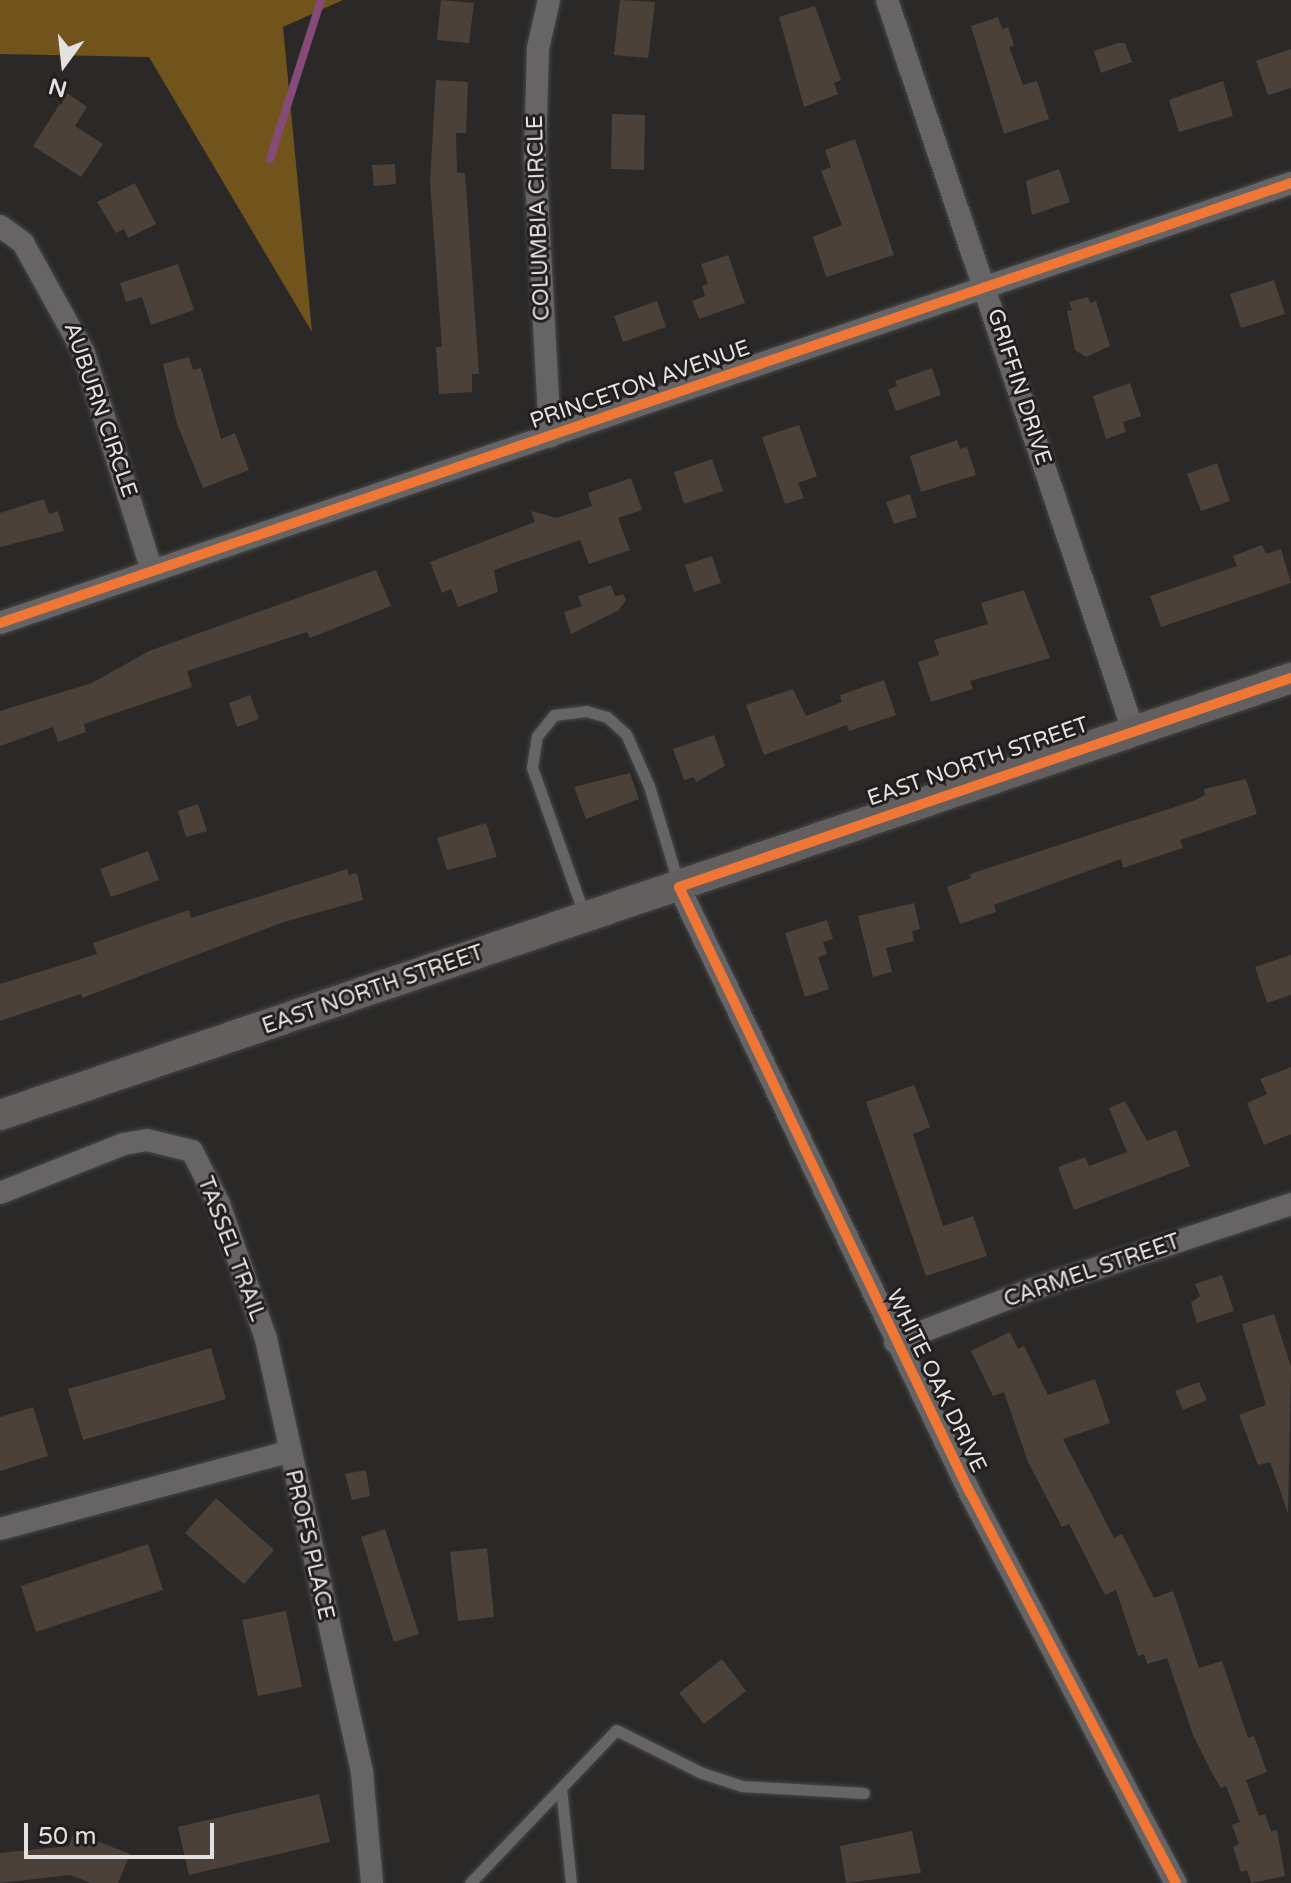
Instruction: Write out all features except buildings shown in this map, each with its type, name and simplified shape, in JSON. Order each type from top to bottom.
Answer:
[{"type":"main road","name":"EAST NORTH STREET","points":[[0,1115],[1291,678]]},
{"type":"street","name":"COLUMBIA CIRCLE","points":[[549,0],[538,48],[535,158],[550,437]]},
{"type":"street","name":"GRIFFIN DRIVE","points":[[887,0],[987,289],[1133,730]]},
{"type":"street","name":"PRINCETON AVENUE","points":[[0,623],[151,568],[550,437],[1291,183]]},
{"type":"street","name":"AUBURN CIRCLE","points":[[0,226],[23,243],[84,353],[151,568]]},
{"type":"street","name":"WHITE OAK DRIVE","points":[[679,887],[895,1342],[1176,1883]]},
{"type":"street","name":"TASSEL TRAIL","points":[[0,1193],[124,1144],[147,1140],[192,1151],[219,1204],[266,1339],[288,1452]]},
{"type":"street","name":"CARMEL STREET","points":[[895,1342],[1033,1289],[1291,1204]]},
{"type":"street","name":"PROFS PLACE","points":[[0,1529],[288,1452],[362,1773],[372,1883]]},
{"type":"lane","points":[[585,919],[532,767],[537,736],[554,715],[586,711],[607,717],[626,734],[649,786],[679,887]]},
{"type":"lane","points":[[470,1883],[616,1730],[702,1773],[742,1786],[864,1793]]},
{"type":"lane","points":[[561,1788],[571,1883]]},
{"type":"shaded area","points":[[0,0],[343,0],[283,27],[312,332],[149,57],[0,54]]},
{"type":"waterway","points":[[270,159],[321,0]]},
{"type":"cycle path","points":[[0,623],[1291,183]]},
{"type":"cycle path","points":[[1176,1883],[970,1493],[679,887],[1291,678]]}]
